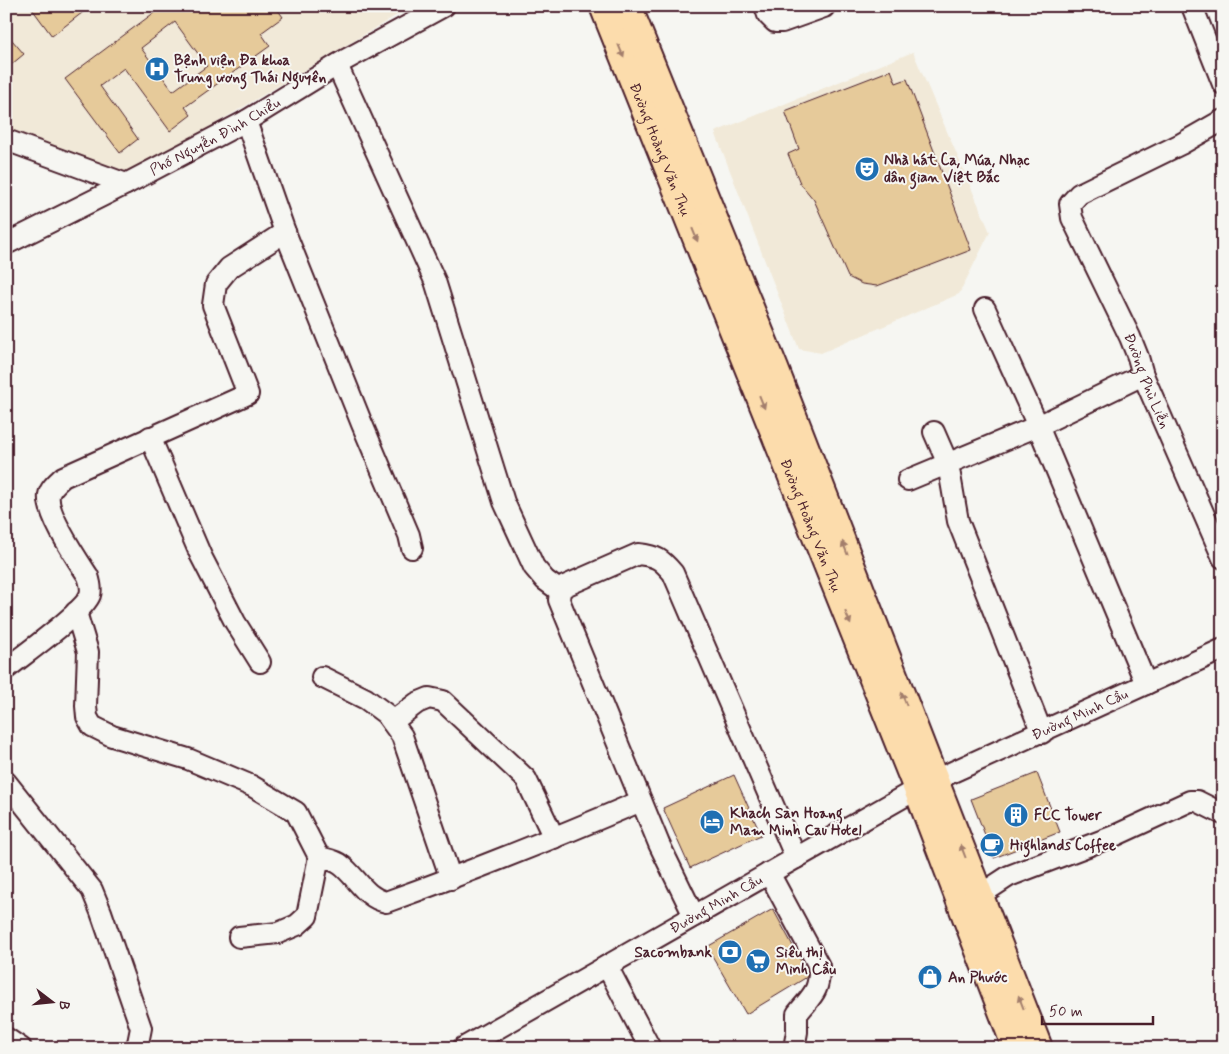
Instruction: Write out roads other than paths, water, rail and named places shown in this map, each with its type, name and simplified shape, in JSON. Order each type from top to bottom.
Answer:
[{"type":"main road","name":"Đường Hoàng Văn Thụ","points":[[603,6],[763,373]]},
{"type":"main road","name":"Đường Hoàng Văn Thụ","points":[[628,6],[763,373],[926,784],[1016,1048]]},
{"type":"main road","name":"Đường Hoàng Văn Thụ","points":[[926,784],[980,895],[1039,1048]]},
{"type":"street","name":"Phố Nguyễn Đình Chiểu","points":[[6,244],[246,121],[337,65],[444,6]]},
{"type":"street","points":[[765,6],[768,15],[775,22],[782,22],[824,7]]},
{"type":"street","points":[[1192,6],[1223,84]]},
{"type":"street","points":[[337,65],[435,281],[504,502],[534,567],[545,580],[560,590]]},
{"type":"street","name":"Đường Phù Liễn","points":[[1223,120],[1181,144],[1079,194],[1070,204],[1072,218],[1130,337],[1143,375],[1223,558]]},
{"type":"street","points":[[246,121],[285,232],[409,536],[412,548]]},
{"type":"street","points":[[6,140],[126,184]]},
{"type":"street","points":[[6,669],[76,612],[90,595],[91,584],[88,576],[51,513],[49,495],[54,486],[63,476],[248,394],[213,305],[216,284],[229,268],[285,232]]},
{"type":"street","points":[[985,309],[1038,426],[1146,684]]},
{"type":"street","points":[[908,480],[1038,426],[1143,375]]},
{"type":"street","points":[[934,432],[948,464],[958,521],[1042,733]]},
{"type":"street","points":[[150,437],[201,556],[235,622],[260,662]]},
{"type":"street","points":[[694,916],[659,844],[559,600],[560,590],[565,586],[638,554],[662,561],[673,573],[796,858]]},
{"type":"street","points":[[76,612],[88,652],[86,706],[87,717],[92,726],[112,736],[188,759],[252,786],[296,812],[319,857],[307,916],[297,926],[278,933],[239,937]]},
{"type":"street","name":"Đường Minh Cầu","points":[[463,1048],[926,784],[1042,733],[1223,649]]},
{"type":"street","points":[[322,677],[366,699],[386,714],[402,736],[451,879]]},
{"type":"street","points":[[392,722],[417,703],[429,698],[443,701],[526,779],[554,838]]},
{"type":"street","points":[[6,782],[92,890],[141,1028],[138,1042],[134,1048]]},
{"type":"street","points":[[319,857],[340,864],[367,893],[378,900],[386,902],[451,879],[642,801]]},
{"type":"street","points":[[980,895],[1008,876],[1114,836],[1190,801],[1197,801],[1223,814]]},
{"type":"street","points":[[769,873],[819,966],[819,981],[815,992],[796,1014],[797,1032],[794,1048]]},
{"type":"street","points":[[607,966],[650,1048]]},
{"type":"street","points":[[6,1038],[21,1048]]},
{"type":"place","name":"Bệnh viện Đa khoa Trung ương Thái Nguyên","points":[[157,69]]},
{"type":"place","name":"Nhà hát Ca, Múa, Nhạc dân gian Việt Bắc","points":[[867,169]]},
{"type":"place","name":"FCC Tower","points":[[1016,815]]},
{"type":"place","name":"Khach San Hoang Mam Minh Cau Hotel","points":[[712,822]]},
{"type":"place","name":"Highlands Coffee","points":[[992,845]]},
{"type":"place","name":"Sacombank","points":[[730,952]]},
{"type":"place","name":"Siêu thị Minh Cầu","points":[[758,961]]},
{"type":"place","name":"An Phước","points":[[930,977]]}]
